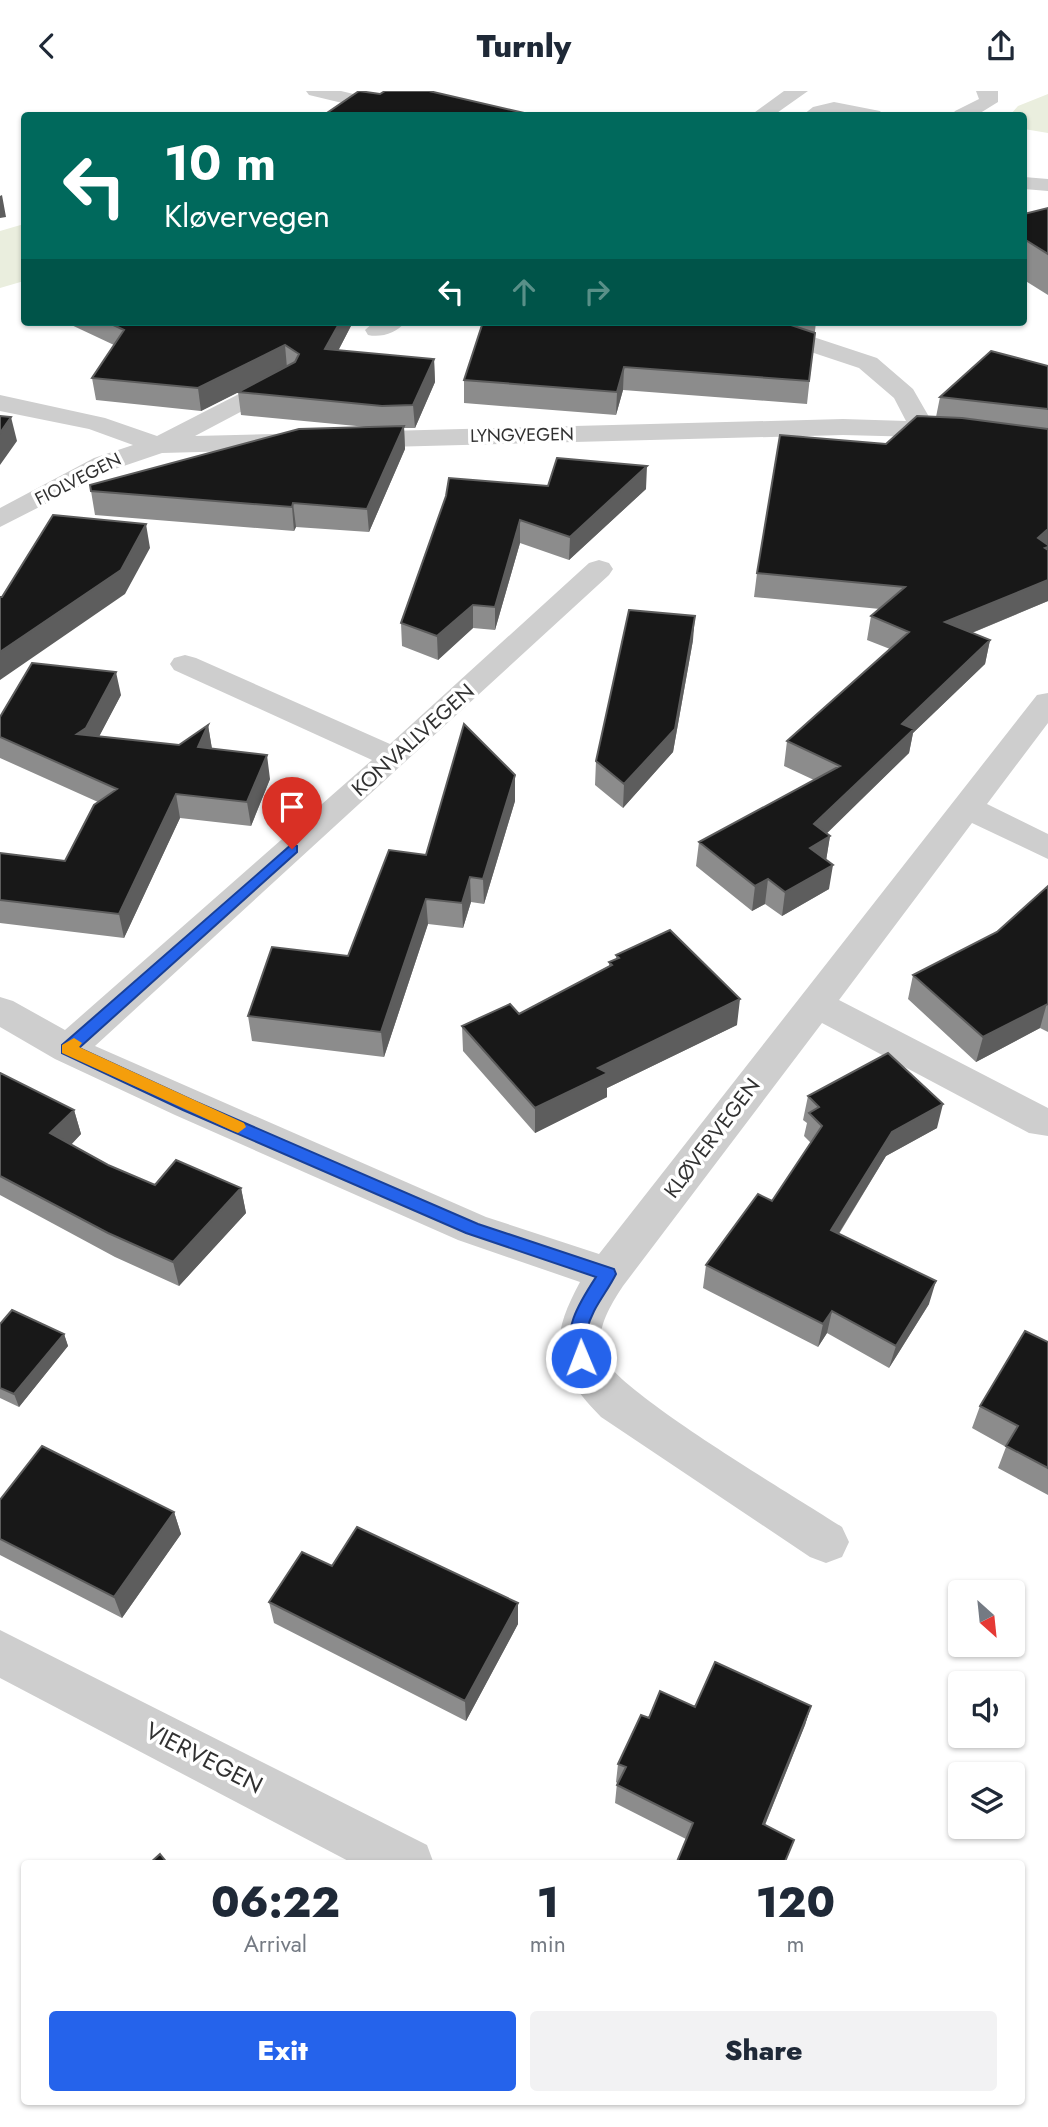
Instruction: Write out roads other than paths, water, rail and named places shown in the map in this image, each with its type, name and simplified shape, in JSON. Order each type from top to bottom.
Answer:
[{"type":"street","points":[[316,91],[380,106]]},
{"type":"street","points":[[766,112],[797,91]]},
{"type":"street","points":[[968,112],[988,102],[990,94],[986,91]]},
{"type":"street","points":[[817,112],[822,108],[836,107],[859,112]]},
{"type":"street","points":[[1027,183],[1048,185]]},
{"type":"street","points":[[756,326],[868,363],[904,394],[923,428]]},
{"type":"street","points":[[159,445],[286,378]]},
{"type":"street","name":"LYNGVEGEN","points":[[0,404],[96,423],[159,445],[843,427],[982,432],[1048,443]]},
{"type":"street","name":"FIOLVEGEN","points":[[0,519],[103,464],[159,445]]},
{"type":"street","name":"KONVALLVEGEN","points":[[68,1049],[394,758],[599,569]]},
{"type":"street","points":[[185,664],[394,758]]},
{"type":"street","name":"KLØVERVEGEN","points":[[826,1542],[617,1404],[594,1383],[581,1358],[577,1334],[586,1307],[608,1274],[1048,702]]},
{"type":"street","points":[[967,807],[1048,848]]},
{"type":"street","points":[[816,1003],[1043,1123]]},
{"type":"street","points":[[0,1010],[68,1049],[472,1229],[608,1274]]},
{"type":"street","name":"VIERVEGEN","points":[[0,1653],[400,1860]]}]
